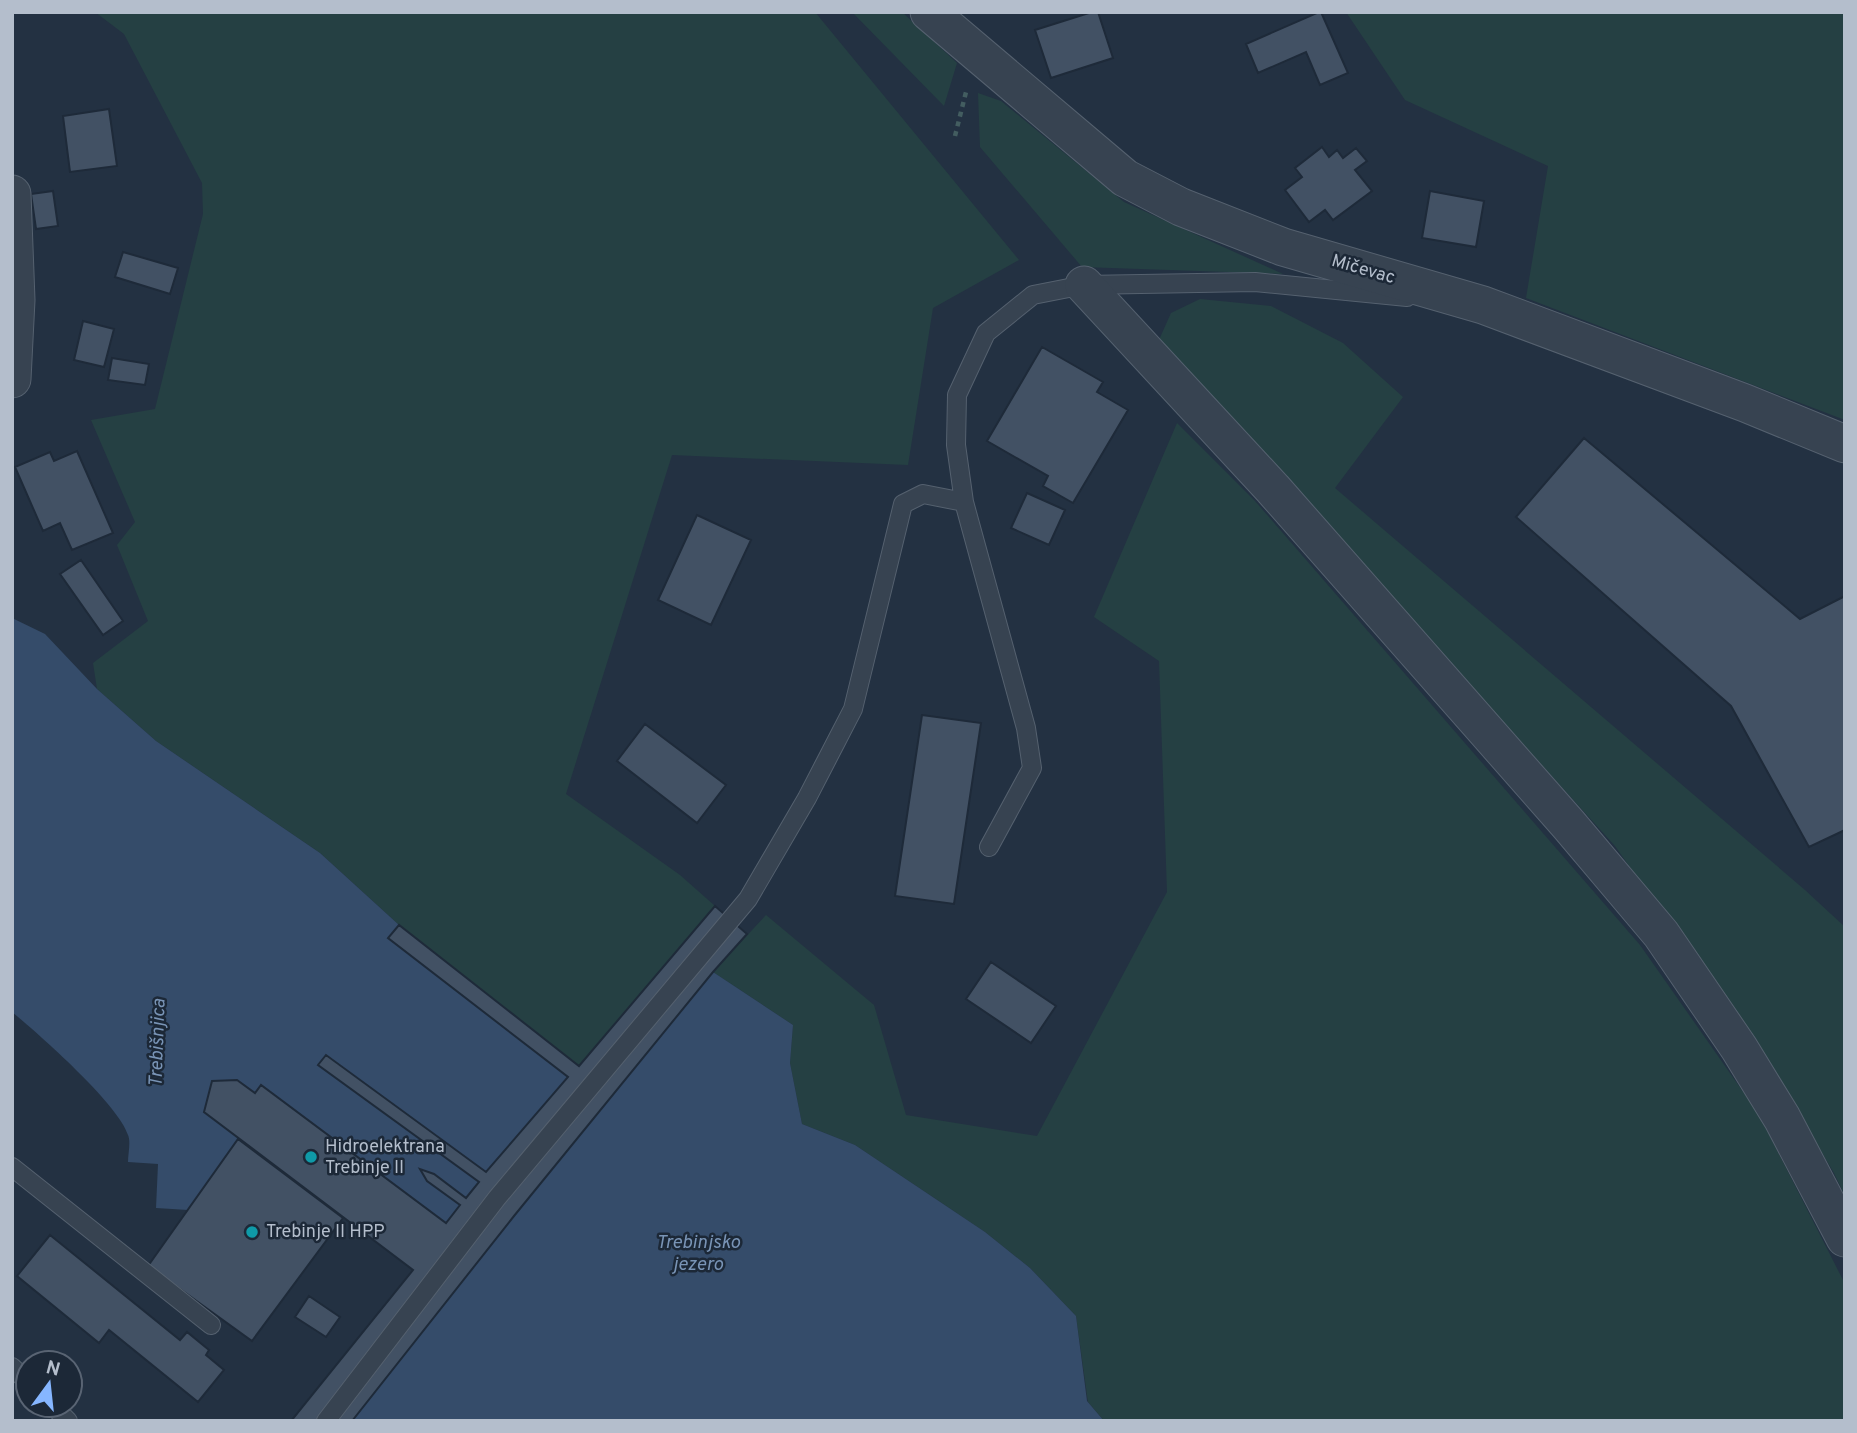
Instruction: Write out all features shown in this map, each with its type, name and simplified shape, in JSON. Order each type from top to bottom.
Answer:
[{"type":"street","name":"Mičevac","points":[[929,12],[1125,178],[1181,207],[1283,247],[1483,305],[1745,403],[1845,444]]},
{"type":"street","points":[[12,194],[16,300],[12,379]]},
{"type":"street","points":[[1083,285],[1273,489],[1569,825],[1661,934],[1775,1106],[1845,1238]]},
{"type":"lane","points":[[989,847],[1032,768],[1026,728],[964,502],[956,445],[957,394],[986,333],[1033,295],[1083,285],[1255,282],[1483,305]]},
{"type":"lane","points":[[326,1421],[497,1198],[748,899],[807,798],[853,709],[903,504],[923,494],[964,502]]},
{"type":"lane","points":[[12,1167],[211,1325]]},
{"type":"path","points":[[955,136],[976,53]]},
{"type":"green space","points":[[95,12],[815,12],[1019,260],[933,308],[908,465],[672,455],[566,794],[680,875],[715,906],[579,1066],[399,925],[320,853],[156,741],[97,689],[93,663],[148,621],[117,545],[135,522],[91,420],[155,409],[203,214],[202,183],[124,34]]},
{"type":"green space","points":[[852,12],[902,12],[957,63],[944,106]]},
{"type":"green space","points":[[1346,12],[1845,12],[1845,420],[1526,298],[1548,166],[1405,100]]},
{"type":"green space","points":[[978,93],[1001,101],[1124,202],[1283,274],[1082,267],[980,147]]},
{"type":"green space","points":[[1200,299],[1271,306],[1343,343],[1403,397],[1335,488],[1845,927],[1845,1196],[1772,1070],[1615,846],[1158,342],[1171,313]]},
{"type":"green space","points":[[1177,423],[1255,501],[1640,945],[1758,1113],[1845,1284],[1845,1421],[1104,1421],[1088,1402],[1076,1316],[1030,1268],[985,1232],[855,1145],[802,1124],[790,1063],[793,1025],[713,972],[766,915],[874,1005],[906,1115],[1037,1136],[1167,892],[1159,661],[1094,617]]},
{"type":"water","name":"Trebišnjica","points":[[12,618],[45,634],[97,689],[156,741],[320,853],[399,925],[388,938],[568,1077],[486,1172],[325,1056],[319,1065],[479,1182],[466,1198],[434,1174],[421,1170],[427,1181],[460,1205],[446,1223],[261,1085],[255,1093],[237,1080],[212,1081],[205,1112],[239,1138],[188,1210],[156,1208],[158,1164],[128,1162],[128,1135],[110,1106],[77,1070],[12,1012]]},
{"type":"water","name":"Trebinjsko jezero","points":[[713,972],[793,1025],[790,1063],[802,1124],[855,1145],[985,1232],[1030,1268],[1076,1316],[1087,1401],[1104,1421],[352,1421],[514,1216]]},
{"type":"building","points":[[1098,12],[1113,58],[1051,78],[1035,30]]},
{"type":"building","points":[[1319,12],[1348,73],[1320,85],[1306,52],[1258,73],[1246,44]]},
{"type":"building","points":[[109,109],[117,166],[70,172],[63,116]]},
{"type":"building","points":[[1322,147],[1329,157],[1337,150],[1343,158],[1356,148],[1367,161],[1355,170],[1372,191],[1333,220],[1325,210],[1309,222],[1285,190],[1302,177],[1295,168]]},
{"type":"building","points":[[53,191],[58,226],[36,229],[31,194]]},
{"type":"building","points":[[1430,191],[1484,201],[1476,247],[1422,238]]},
{"type":"building","points":[[123,252],[178,268],[170,294],[115,277]]},
{"type":"building","points":[[83,321],[114,329],[104,367],[74,360]]},
{"type":"building","points":[[1042,347],[1103,382],[1097,392],[1128,410],[1073,503],[1043,486],[1048,476],[987,441]]},
{"type":"building","points":[[112,358],[149,364],[145,385],[108,380]]},
{"type":"building","points":[[1584,438],[1800,619],[1845,596],[1845,830],[1809,847],[1731,706],[1516,517]]},
{"type":"building","points":[[77,451],[113,533],[72,550],[60,523],[43,531],[15,467],[50,452],[54,461]]},
{"type":"building","points":[[1027,493],[1065,510],[1049,545],[1011,528]]},
{"type":"building","points":[[697,515],[751,540],[711,625],[658,600]]},
{"type":"building","points":[[81,560],[123,621],[103,635],[60,574]]},
{"type":"building","points":[[922,715],[981,723],[954,904],[895,896]]},
{"type":"building","points":[[645,724],[726,785],[697,823],[617,761]]},
{"type":"building","name":"Hidroelektrana Trebinje II","points":[[715,906],[747,934],[514,1216],[352,1421],[291,1421],[413,1270],[204,1112],[212,1081],[237,1080],[255,1093],[261,1085],[446,1223],[460,1205],[427,1181],[420,1169],[434,1174],[466,1198],[479,1182],[318,1065],[326,1055],[486,1172],[568,1077],[388,938],[399,925],[579,1066]]},
{"type":"building","points":[[991,962],[1056,1006],[1031,1043],[966,999]]},
{"type":"building","name":"Hidroelektrana Trebinje II","points":[[238,1139],[343,1218],[252,1341],[148,1266]]},
{"type":"building","name":"Hidroelektrana Trebinje II","points":[[238,1139],[343,1218],[252,1341],[148,1266]]},
{"type":"building","points":[[50,1235],[180,1340],[187,1332],[209,1350],[206,1355],[224,1370],[198,1402],[109,1330],[99,1343],[17,1276]]},
{"type":"building","points":[[309,1296],[340,1317],[326,1337],[295,1317]]},
{"type":"place","name":"Hidroelektrana Trebinje II","points":[[311,1157]]},
{"type":"place","name":"Trebinje II HPP","points":[[252,1232]]}]
